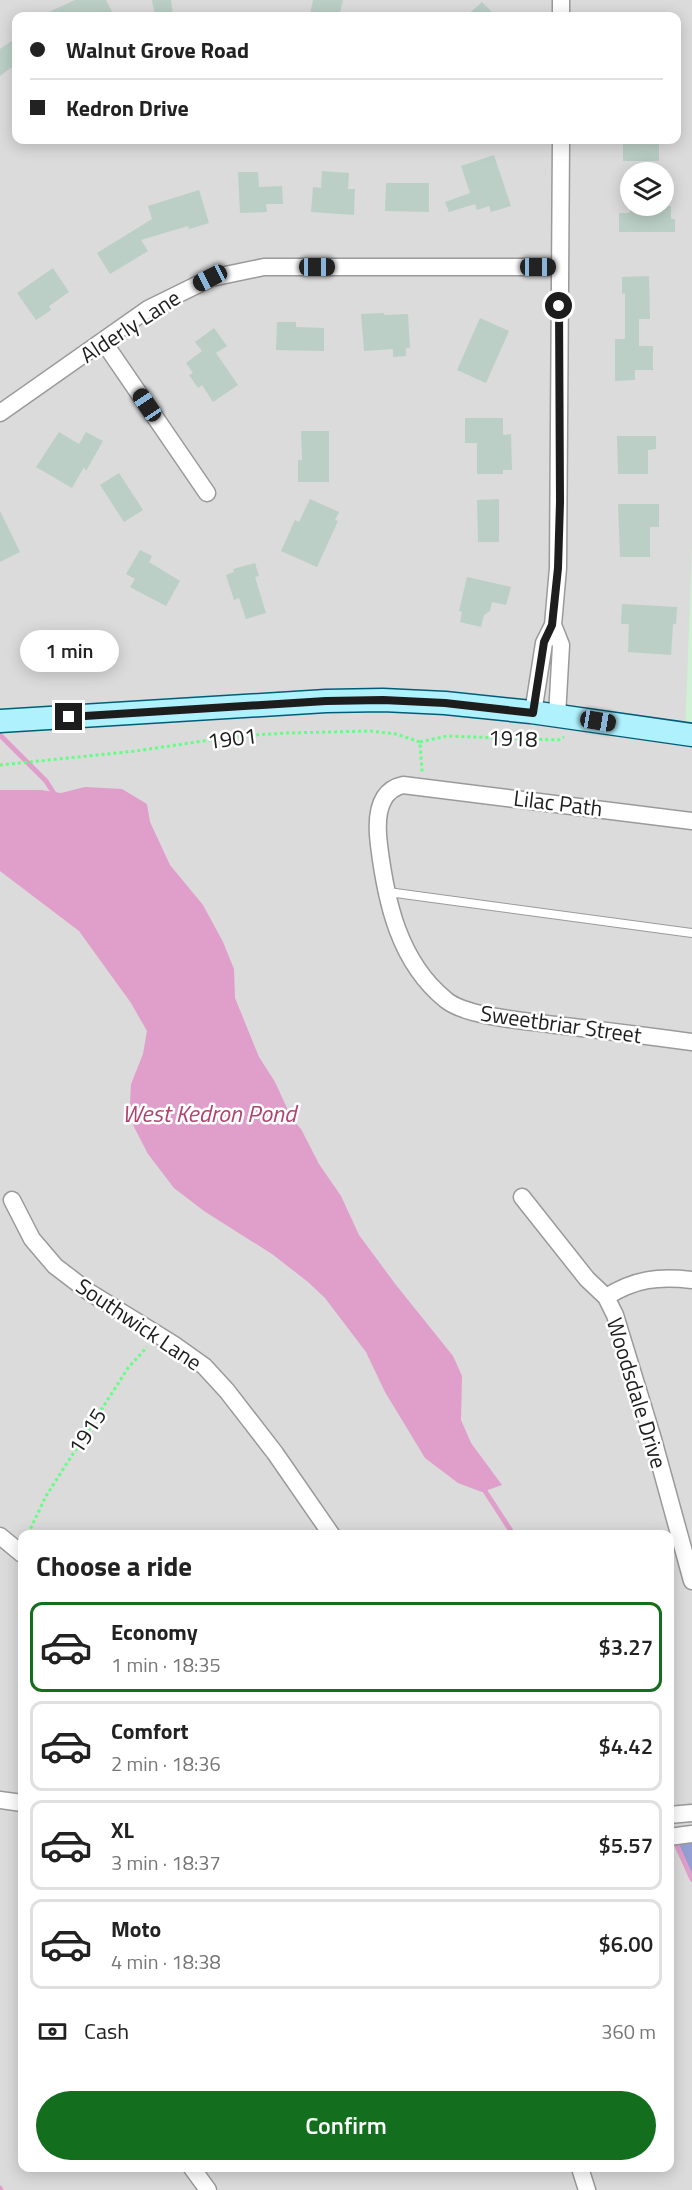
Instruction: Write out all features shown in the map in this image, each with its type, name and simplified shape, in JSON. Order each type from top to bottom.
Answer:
[{"type":"street","points":[[533,713],[544,642],[552,625],[558,568],[561,144]]},
{"type":"street","name":"Alderly Lane","points":[[0,413],[148,309],[210,278],[264,267],[560,267]]},
{"type":"street","points":[[104,341],[207,494]]},
{"type":"street","points":[[552,625],[561,645],[563,717]]},
{"type":"street","points":[[0,721],[326,701],[383,700],[445,703],[692,735]]},
{"type":"street","name":"Lilac Path","points":[[423,786],[692,821]]},
{"type":"street","name":"Sweetbriar Street","points":[[423,786],[394,787],[378,810],[377,826],[387,892],[402,945],[426,981],[447,1002],[485,1015],[692,1042]]},
{"type":"street","name":"Woodsdale Drive","points":[[522,1197],[587,1279],[606,1298],[615,1315],[692,1581]]},
{"type":"street","name":"Southwick Lane","points":[[12,1200],[32,1239],[55,1266],[89,1292],[204,1366],[227,1390],[275,1453],[328,1530]]},
{"type":"street","points":[[606,1298],[623,1287],[646,1280],[668,1277],[692,1280]]},
{"type":"street","points":[[0,1536],[18,1551]]},
{"type":"street","points":[[0,1800],[18,1802]]},
{"type":"street","points":[[674,1815],[692,1813]]},
{"type":"street","points":[[674,1836],[692,1834]]},
{"type":"street","points":[[195,2172],[208,2190]]},
{"type":"street","points":[[581,2172],[587,2190]]},
{"type":"lane","points":[[387,892],[692,933]]},
{"type":"path","name":"1918","points":[[420,742],[447,736],[558,740],[567,736],[563,717]]},
{"type":"path","name":"1901","points":[[0,765],[136,752],[248,735],[338,730],[396,734],[420,742]]},
{"type":"path","points":[[420,742],[423,786]]},
{"type":"path","name":"1915","points":[[30,1530],[46,1496],[128,1368],[158,1335]]},
{"type":"shaded area","points":[[0,0],[692,0],[692,2190],[0,2190]]},
{"type":"shaded area","points":[[692,544],[692,737],[685,736]]},
{"type":"shaded area","points":[[674,1836],[692,1836],[692,1883],[674,1845]]},
{"type":"water","name":"West Kedron Pond","points":[[85,787],[122,789],[147,804],[150,822],[170,865],[203,905],[223,942],[234,969],[235,998],[259,1057],[275,1082],[292,1119],[301,1129],[319,1164],[341,1196],[359,1235],[453,1356],[462,1376],[461,1420],[471,1443],[502,1485],[482,1492],[458,1483],[425,1458],[385,1392],[366,1352],[325,1298],[272,1254],[204,1211],[174,1188],[148,1154],[132,1123],[130,1103],[131,1084],[143,1054],[147,1031],[131,1003],[79,931],[0,871],[0,790],[41,790],[61,793]]},
{"type":"building","points":[[75,0],[106,0],[112,12],[49,12]]},
{"type":"building","points":[[152,0],[171,0],[172,12],[154,12]]},
{"type":"building","points":[[313,0],[343,0],[340,12],[310,12]]},
{"type":"building","points":[[482,2],[492,12],[471,12]]},
{"type":"building","points":[[12,41],[12,67],[0,76],[0,49]]},
{"type":"building","points":[[623,144],[659,144],[659,161],[623,161]]},
{"type":"building","points":[[494,155],[511,206],[491,212],[489,206],[477,210],[475,204],[449,212],[445,202],[470,193],[461,166]]},
{"type":"building","points":[[322,171],[349,173],[348,189],[355,189],[354,215],[311,212],[313,187],[321,188]]},
{"type":"building","points":[[238,172],[258,172],[259,187],[282,186],[283,204],[266,204],[267,212],[240,213]]},
{"type":"building","points":[[386,183],[429,183],[429,212],[385,211]]},
{"type":"building","points":[[199,190],[209,223],[189,229],[188,226],[141,240],[148,251],[110,274],[97,253],[152,219],[148,206]]},
{"type":"building","points":[[619,213],[620,216],[671,216],[671,219],[675,219],[675,232],[619,232]]},
{"type":"building","points":[[53,268],[69,292],[49,306],[51,310],[36,320],[17,293]]},
{"type":"building","points":[[649,276],[650,319],[639,319],[639,346],[653,346],[653,370],[635,370],[635,380],[615,381],[615,339],[625,339],[625,293],[622,294],[622,277]]},
{"type":"building","points":[[384,313],[384,315],[408,314],[410,348],[406,348],[406,356],[393,357],[393,349],[364,351],[361,314]]},
{"type":"building","points":[[480,318],[509,331],[486,383],[457,370]]},
{"type":"building","points":[[277,322],[296,322],[296,327],[324,328],[324,351],[276,350]]},
{"type":"building","points":[[214,328],[227,346],[216,353],[238,385],[213,402],[202,385],[198,388],[189,375],[193,373],[186,363],[202,351],[195,342]]},
{"type":"building","points":[[465,418],[503,418],[503,435],[511,434],[512,470],[503,470],[503,474],[477,474],[477,443],[465,443]]},
{"type":"building","points":[[301,431],[329,431],[329,482],[298,482],[298,460],[302,460]]},
{"type":"building","points":[[59,432],[79,444],[86,432],[103,441],[86,471],[84,467],[72,488],[36,467]]},
{"type":"building","points":[[617,436],[656,436],[656,449],[648,450],[648,474],[618,474]]},
{"type":"building","points":[[119,473],[143,510],[124,522],[100,485]]},
{"type":"building","points":[[310,499],[339,512],[335,520],[338,521],[317,567],[281,551],[295,520],[299,522]]},
{"type":"building","points":[[499,499],[499,542],[478,542],[477,500]]},
{"type":"building","points":[[618,504],[659,504],[659,527],[650,527],[650,557],[620,557]]},
{"type":"building","points":[[0,511],[20,552],[0,562]]},
{"type":"building","points":[[140,550],[152,556],[149,562],[180,581],[166,606],[130,587],[135,579],[126,574]]},
{"type":"building","points":[[255,563],[259,576],[255,577],[266,613],[246,619],[239,598],[234,600],[226,575],[234,572],[233,569]]},
{"type":"building","points":[[467,577],[511,587],[506,605],[492,602],[490,611],[484,615],[481,627],[460,622],[462,612],[459,611]]},
{"type":"building","points":[[622,604],[677,607],[676,624],[673,624],[671,655],[628,652],[629,624],[621,624]]},
{"type":"waterway","points":[[0,735],[46,781],[53,792]]},
{"type":"waterway","points":[[485,1491],[510,1530]]},
{"type":"waterway","points":[[675,1841],[692,1879]]},
{"type":"route","points":[[69,717],[326,701],[383,700],[445,703],[533,713],[544,642],[552,625],[558,568],[559,306]]}]
